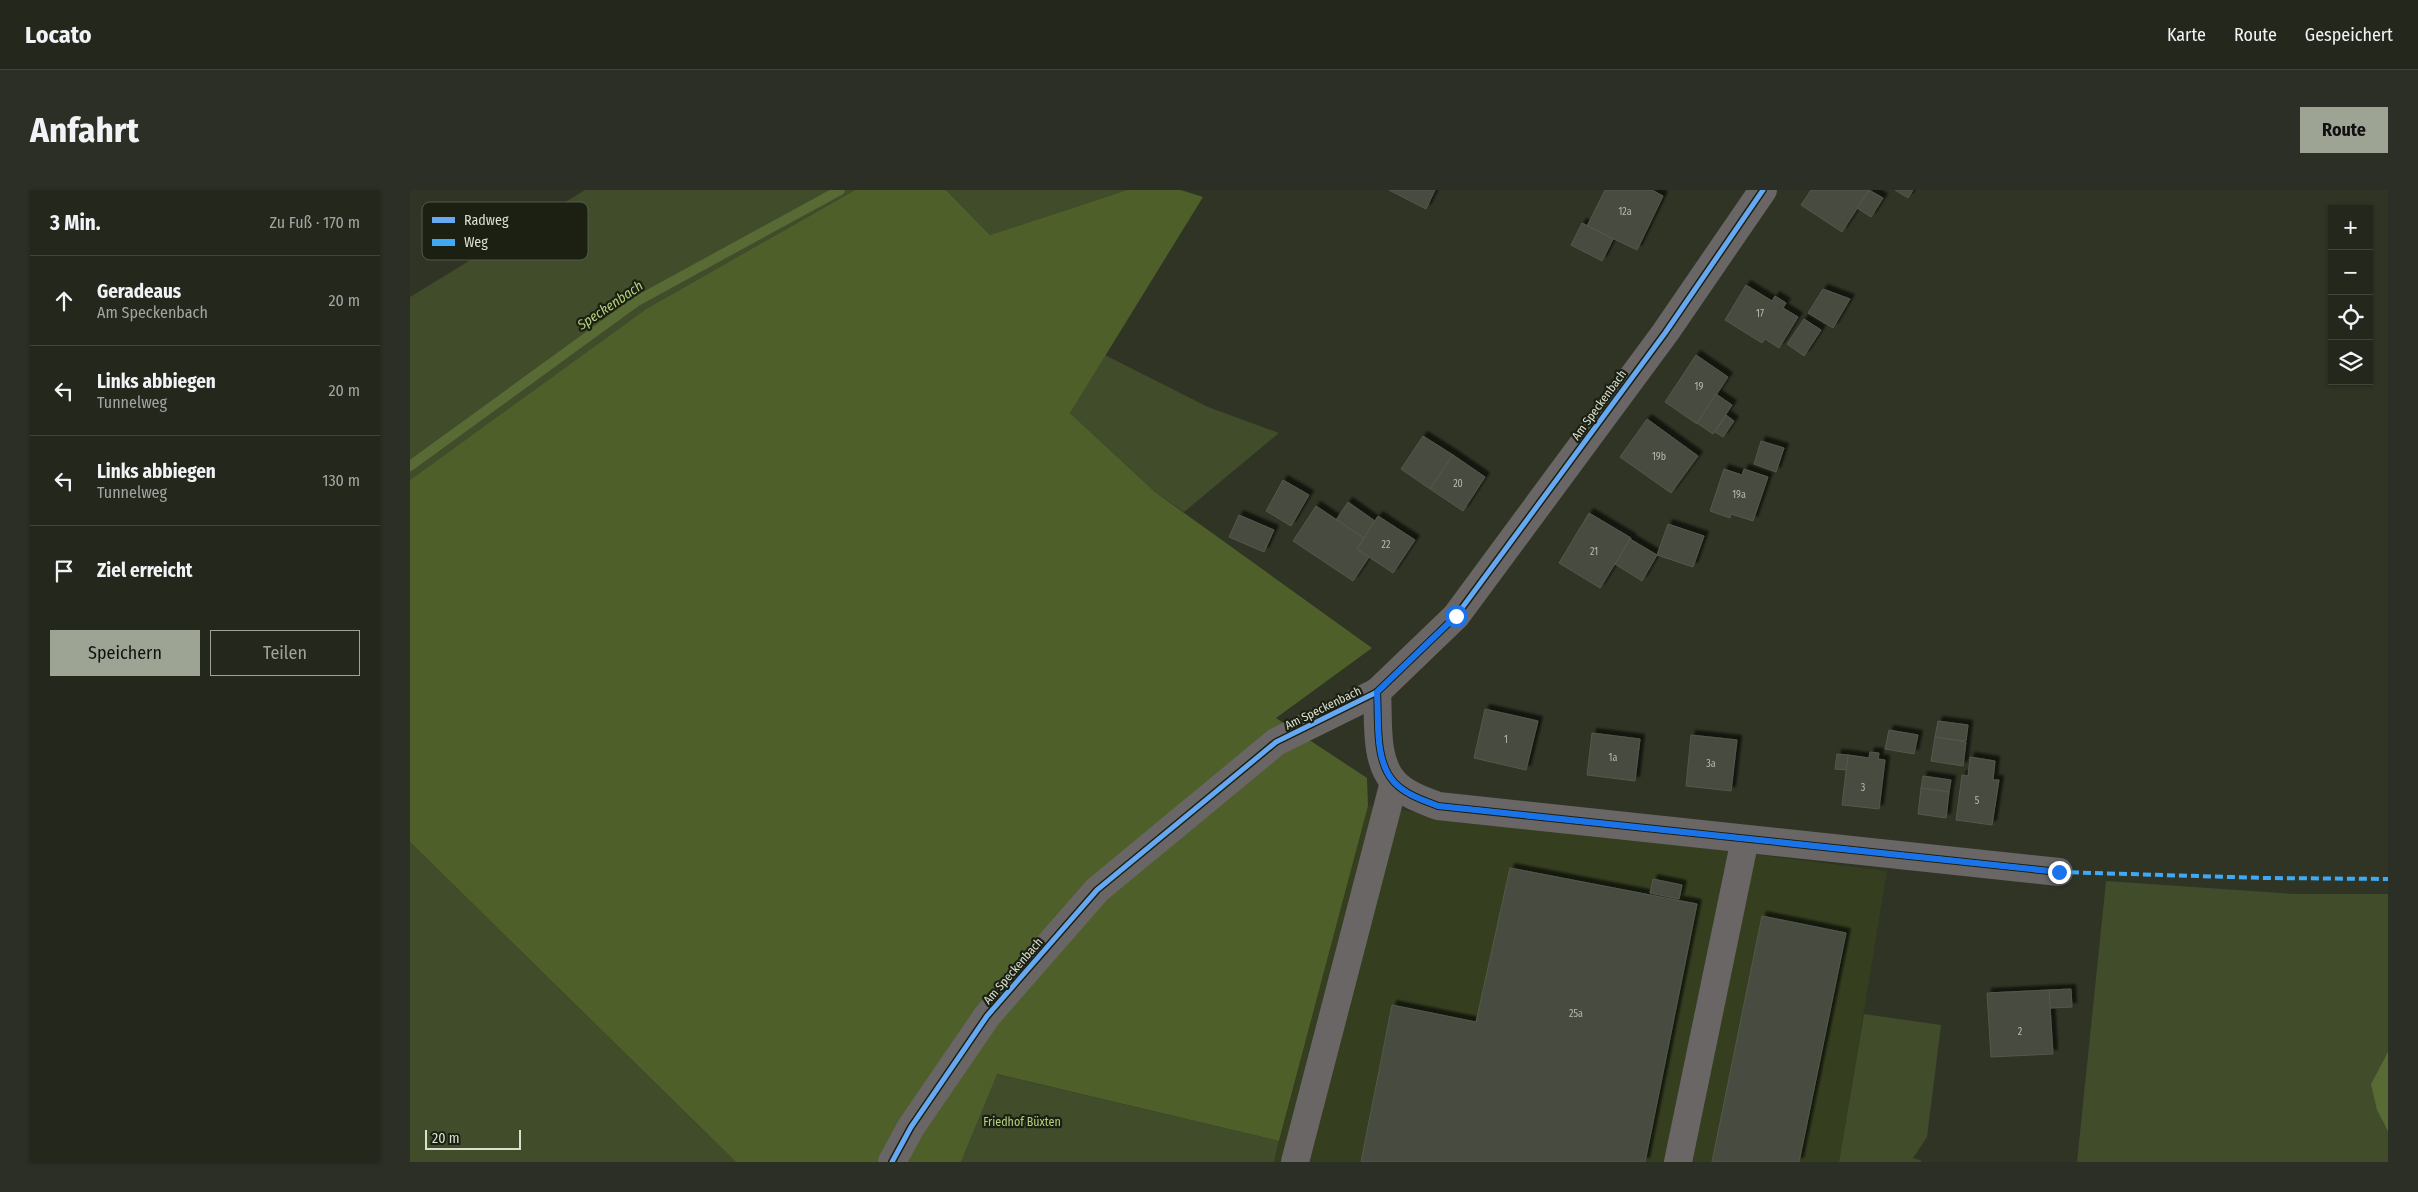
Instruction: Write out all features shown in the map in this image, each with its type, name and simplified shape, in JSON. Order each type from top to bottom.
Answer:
[{"type":"street","name":"Am Speckenbach","points":[[892,1162],[911,1127],[987,1016],[1097,890],[1276,742],[1377,692],[1456,616],[1665,333],[1763,190]]},
{"type":"street","points":[[1377,692],[1381,755],[1394,782],[1412,796],[1438,806],[2059,872]]},
{"type":"street","points":[[1295,1162],[1394,782]]},
{"type":"street","points":[[1678,1162],[1745,839]]},
{"type":"shaded area","points":[[855,190],[946,190],[990,235],[1127,190],[1181,190],[1203,197],[1070,413],[1155,492],[1372,648],[1276,718],[1367,778],[1368,806],[1279,1141],[997,1074],[961,1162],[736,1162],[410,842],[410,480],[646,309]]},
{"type":"shaded area","points":[[1368,806],[1887,871],[1839,1162],[1274,1162]]},
{"type":"shaded area","points":[[2388,1052],[2388,1131],[2377,1110],[2371,1084]]},
{"type":"green space","points":[[585,190],[855,190],[646,309],[410,480],[410,297],[471,260],[588,260],[588,202],[565,202]]},
{"type":"green space","points":[[946,190],[1127,190],[990,235]]},
{"type":"green space","points":[[1105,355],[1208,407],[1279,433],[1184,512],[1155,492],[1070,413]]},
{"type":"green space","points":[[410,842],[736,1162],[410,1162]]},
{"type":"green space","points":[[2106,881],[2295,894],[2388,894],[2388,1162],[2077,1162]]},
{"type":"green space","points":[[1864,1014],[1941,1025],[1927,1137],[1913,1158],[1922,1162],[1839,1162]]},
{"type":"green space","name":"Friedhof Büxten","points":[[996,1074],[1279,1141],[1274,1162],[961,1162]]},
{"type":"building","points":[[1389,190],[1435,190],[1426,209]]},
{"type":"building","points":[[1605,190],[1652,190],[1663,196],[1637,250],[1587,226]]},
{"type":"building","points":[[1811,190],[1869,190],[1842,232],[1801,205]]},
{"type":"building","points":[[1869,190],[1883,198],[1871,217],[1857,208]]},
{"type":"building","points":[[1895,190],[1913,190],[1908,198]]},
{"type":"building","points":[[1582,223],[1613,239],[1602,261],[1571,245]]},
{"type":"building","points":[[1746,285],[1772,301],[1775,296],[1786,303],[1783,308],[1798,317],[1779,348],[1765,339],[1762,343],[1725,320]]},
{"type":"building","points":[[1823,289],[1850,299],[1833,328],[1808,313]]},
{"type":"building","points":[[1804,319],[1821,330],[1804,356],[1787,344]]},
{"type":"building","points":[[1696,355],[1728,377],[1697,424],[1665,402]]},
{"type":"building","points":[[1716,394],[1732,405],[1713,434],[1697,423]]},
{"type":"building","points":[[1726,415],[1734,421],[1723,437],[1715,432]]},
{"type":"building","points":[[1647,419],[1698,456],[1671,493],[1620,457]]},
{"type":"building","points":[[1423,436],[1453,455],[1430,489],[1401,469]]},
{"type":"building","points":[[1761,441],[1784,448],[1776,472],[1754,464]]},
{"type":"building","points":[[1453,455],[1485,477],[1463,511],[1430,489]]},
{"type":"building","points":[[1724,469],[1742,475],[1744,469],[1768,477],[1753,521],[1731,514],[1730,518],[1710,511]]},
{"type":"building","points":[[1283,480],[1309,495],[1291,526],[1266,511]]},
{"type":"building","points":[[1348,502],[1375,521],[1364,538],[1336,520]]},
{"type":"building","points":[[1316,506],[1364,538],[1357,549],[1369,557],[1353,581],[1293,541]]},
{"type":"building","points":[[1589,513],[1631,538],[1600,588],[1559,563]]},
{"type":"building","points":[[1239,515],[1274,530],[1264,552],[1229,537]]},
{"type":"building","points":[[1378,516],[1415,540],[1393,573],[1357,549]]},
{"type":"building","points":[[1668,524],[1704,536],[1693,567],[1657,555]]},
{"type":"building","points":[[1630,539],[1657,555],[1642,581],[1615,564]]},
{"type":"building","points":[[1485,709],[1538,721],[1526,770],[1474,758]]},
{"type":"building","points":[[1938,721],[1968,725],[1966,741],[1935,737]]},
{"type":"building","points":[[1889,730],[1918,735],[1914,754],[1885,749]]},
{"type":"building","points":[[1592,733],[1640,739],[1635,781],[1587,775]]},
{"type":"building","points":[[1691,735],[1737,740],[1731,791],[1686,786]]},
{"type":"building","points":[[1935,737],[1966,742],[1963,766],[1931,761]]},
{"type":"building","points":[[1870,752],[1879,753],[1878,759],[1885,760],[1879,809],[1842,805],[1848,755],[1869,758]]},
{"type":"building","points":[[1837,754],[1848,755],[1846,770],[1835,769]]},
{"type":"building","points":[[1970,757],[1995,761],[1993,780],[1999,780],[1992,825],[1956,820],[1962,775],[1968,776]]},
{"type":"building","points":[[1923,776],[1951,780],[1949,792],[1921,788]]},
{"type":"building","points":[[1921,788],[1949,792],[1946,818],[1918,814]]},
{"type":"building","points":[[1510,868],[1697,904],[1645,1162],[1361,1162],[1392,1005],[1476,1022]]},
{"type":"building","points":[[1653,879],[1682,885],[1679,899],[1650,893]]},
{"type":"building","points":[[1762,916],[1846,933],[1799,1162],[1712,1162]]},
{"type":"building","points":[[2071,989],[2072,1007],[2050,1008],[2049,990]]},
{"type":"building","points":[[2049,990],[2053,1054],[1991,1057],[1987,993]]},
{"type":"waterway","name":"Speckenbach","points":[[410,466],[637,301],[840,190]]},
{"type":"marked path","points":[[2059,872],[2265,878],[2388,879]]},
{"type":"cycle path","points":[[892,1162],[911,1127],[987,1016],[1097,890],[1276,742],[1377,692],[1456,616],[1665,333],[1763,190]]},
{"type":"cycle path","points":[[1377,692],[1380,751],[1388,773],[1394,782],[1404,790],[1415,797],[1438,806],[2059,872]]},
{"type":"route","points":[[1456,616],[1377,692],[1381,755],[1394,782],[1412,796],[1438,806],[2059,872]]}]
